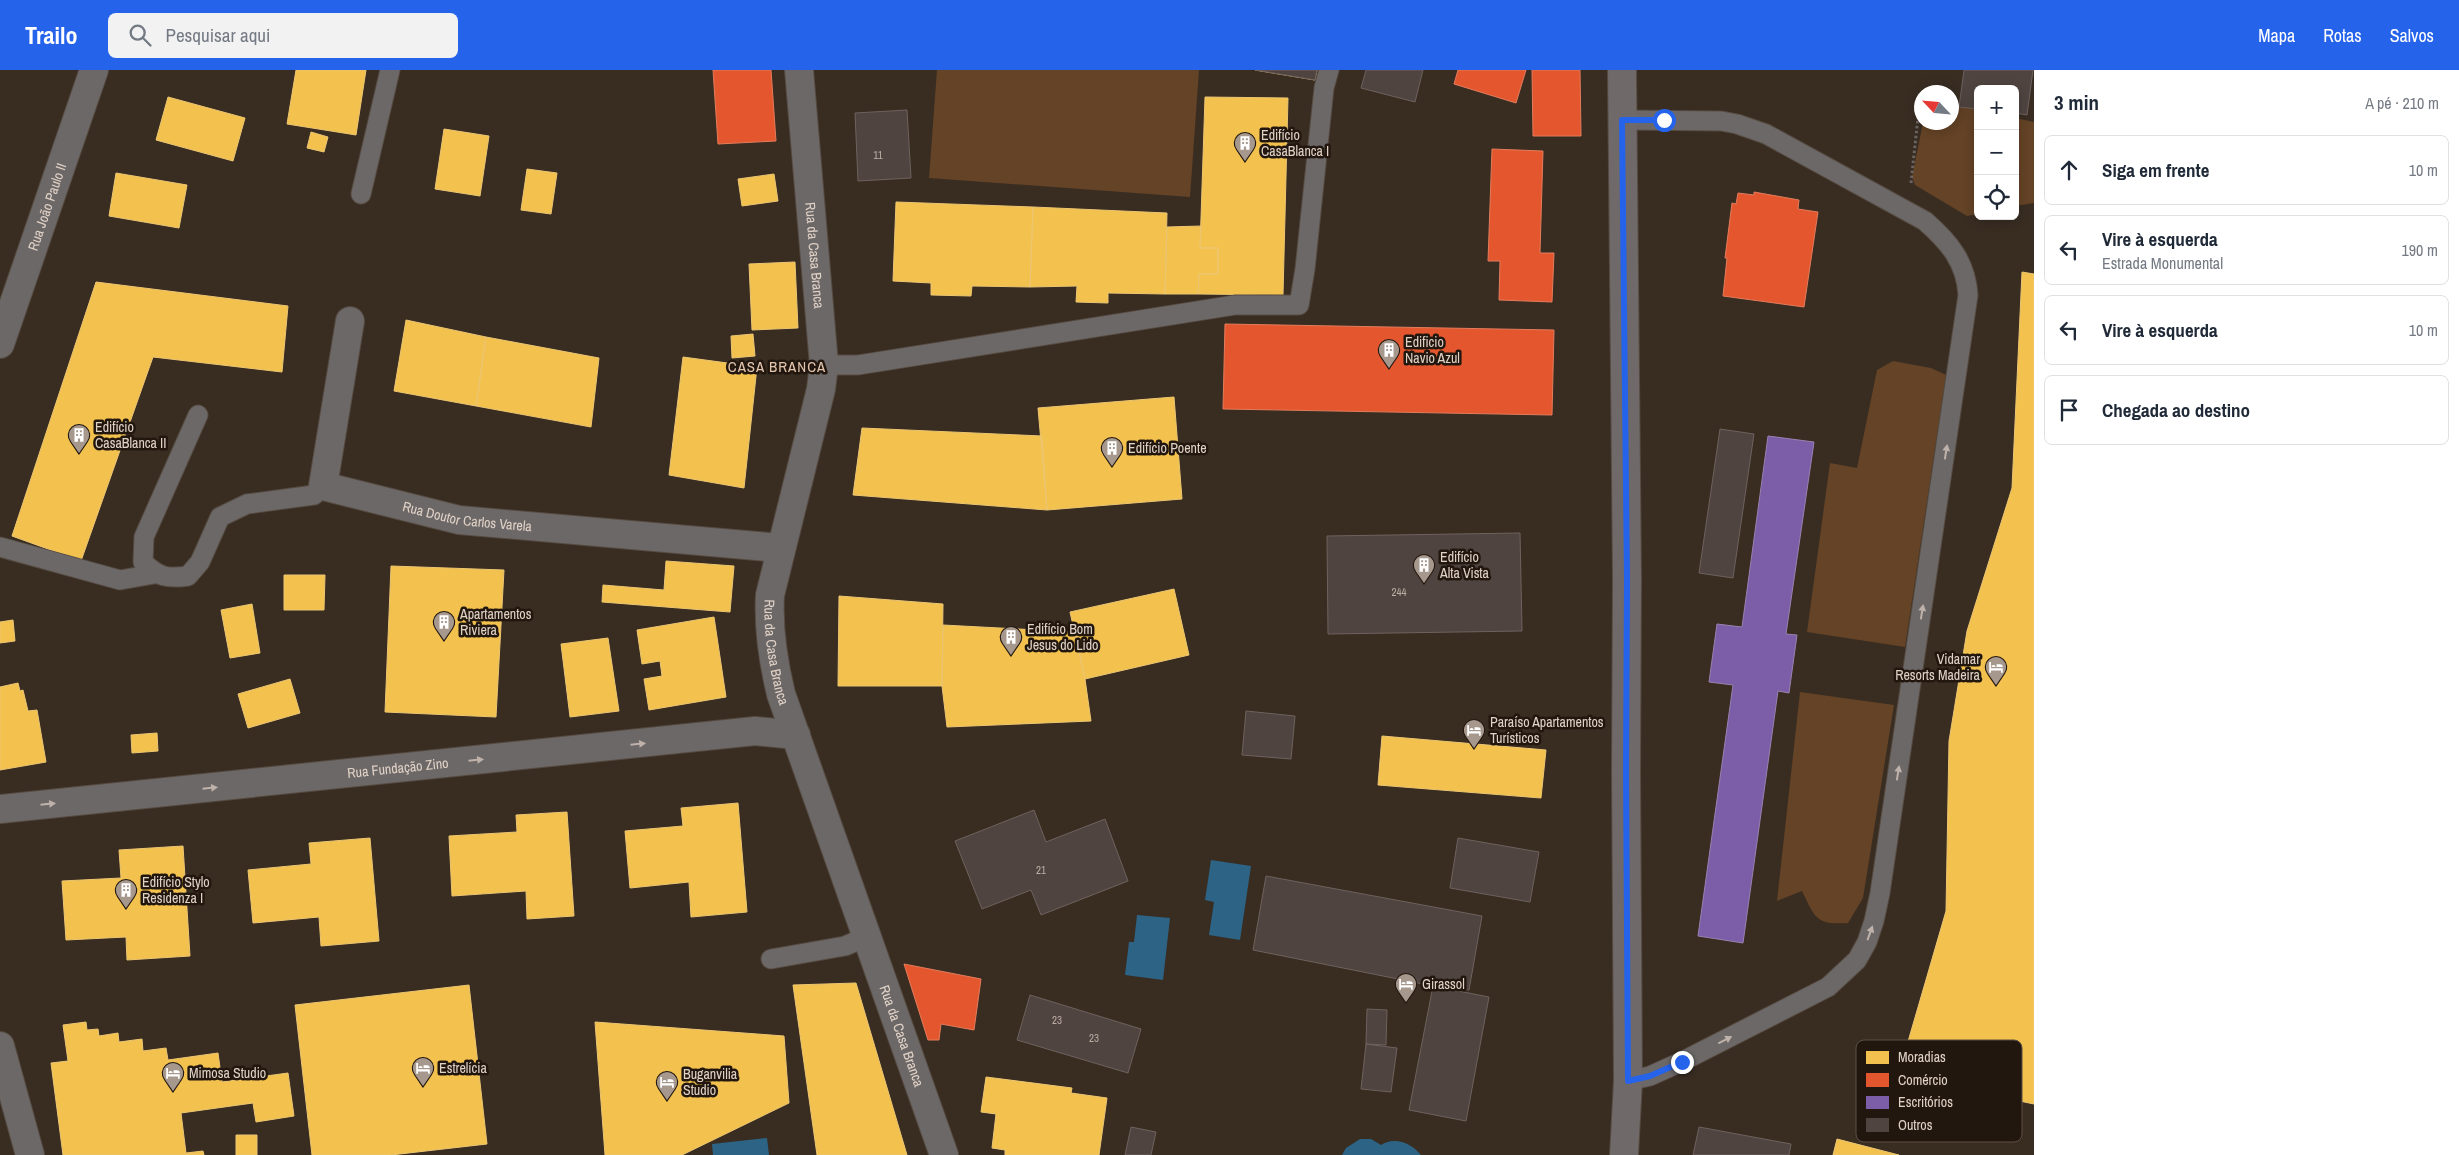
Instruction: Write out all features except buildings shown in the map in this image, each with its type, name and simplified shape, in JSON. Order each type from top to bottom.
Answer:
[{"type":"main road","points":[[1622,70],[1627,579],[1628,1081],[1624,1155]]},
{"type":"street","name":"Rua João Paulo II","points":[[0,344],[94,70]]},
{"type":"street","name":"Rua da Casa Branca","points":[[799,70],[824,365],[821,390],[780,548],[770,595],[768,622],[772,656],[781,694],[944,1155]]},
{"type":"street","points":[[323,486],[350,321]]},
{"type":"street","name":"Rua Doutor Carlos Varela","points":[[323,486],[459,520],[780,548]]},
{"type":"street","name":"Rua Fundação Zino","points":[[0,809],[756,731],[796,735]]},
{"type":"street","points":[[0,1046],[30,1155]]},
{"type":"lane","points":[[362,194],[390,70]]},
{"type":"lane","points":[[824,365],[858,364],[1235,305],[1299,305],[1305,269],[1324,88],[1329,70]]},
{"type":"lane","points":[[1622,120],[1721,121],[1751,128],[1925,222],[1945,239],[1965,271],[1968,302],[1880,893],[1874,921],[1866,942],[1856,960],[1828,988],[1682,1062],[1650,1076],[1628,1081]]},
{"type":"lane","points":[[154,574],[143,562],[144,537],[198,415]]},
{"type":"lane","points":[[0,547],[120,580],[154,574],[174,578],[188,576],[200,562],[220,518],[247,504],[314,495],[323,486]]},
{"type":"lane","points":[[771,959],[846,946],[866,937]]},
{"type":"path","points":[[1907,211],[1916,130]]},
{"type":"shaded area","points":[[937,70],[1199,70],[1190,197],[929,178]]},
{"type":"shaded area","points":[[1959,106],[1974,109],[1974,215],[1967,216],[1915,185],[1912,177],[1922,130],[1959,130]]},
{"type":"shaded area","points":[[2019,119],[2034,122],[2034,203],[2019,205]]},
{"type":"shaded area","points":[[1893,361],[1931,368],[1946,375],[1905,647],[1807,632],[1830,463],[1857,468],[1877,370]]},
{"type":"shaded area","points":[[1800,692],[1894,705],[1863,898],[1848,923],[1829,923],[1818,918],[1810,908],[1802,891],[1777,901]]},
{"type":"water","points":[[1211,860],[1251,866],[1240,940],[1209,935],[1214,902],[1205,900]]},
{"type":"water","points":[[1137,915],[1170,918],[1163,980],[1125,975],[1129,942],[1134,942]]},
{"type":"water","points":[[767,1138],[769,1155],[713,1155],[712,1144]]},
{"type":"water","points":[[1360,1139],[1371,1139],[1381,1145],[1391,1141],[1402,1142],[1413,1147],[1421,1155],[1342,1155],[1346,1148]]},
{"type":"place","name":"Edifício CasaBlanca I","points":[[1245,162]]},
{"type":"place","name":"Edificio Navio Azul","points":[[1389,369]]},
{"type":"place","name":"Edifício CasaBlanca II","points":[[79,454]]},
{"type":"place","name":"Edifício Poente","points":[[1112,467]]},
{"type":"place","name":"Edifício Alta Vista","points":[[1424,584]]},
{"type":"place","name":"Apartamentos Riviera","points":[[444,641]]},
{"type":"place","name":"Edifício Bom Jesus do Lido","points":[[1011,656]]},
{"type":"place","name":"Vidamar Resorts Madeira","points":[[1996,686]]},
{"type":"place","name":"Paraíso Apartamentos Turísticos","points":[[1474,749]]},
{"type":"place","name":"Edifício Stylo Residenza I","points":[[126,909]]},
{"type":"place","name":"Girassol","points":[[1406,1003]]},
{"type":"place","name":"Estrelícia","points":[[423,1087]]},
{"type":"place","name":"Mimosa Studio","points":[[173,1092]]},
{"type":"place","name":"Buganvilia Studio","points":[[667,1101]]},
{"type":"district","name":"CASA BRANCA","points":[[777,366]]},
{"type":"route","points":[[1664,120],[1622,120],[1627,579],[1628,1081],[1650,1076],[1682,1062]]}]
